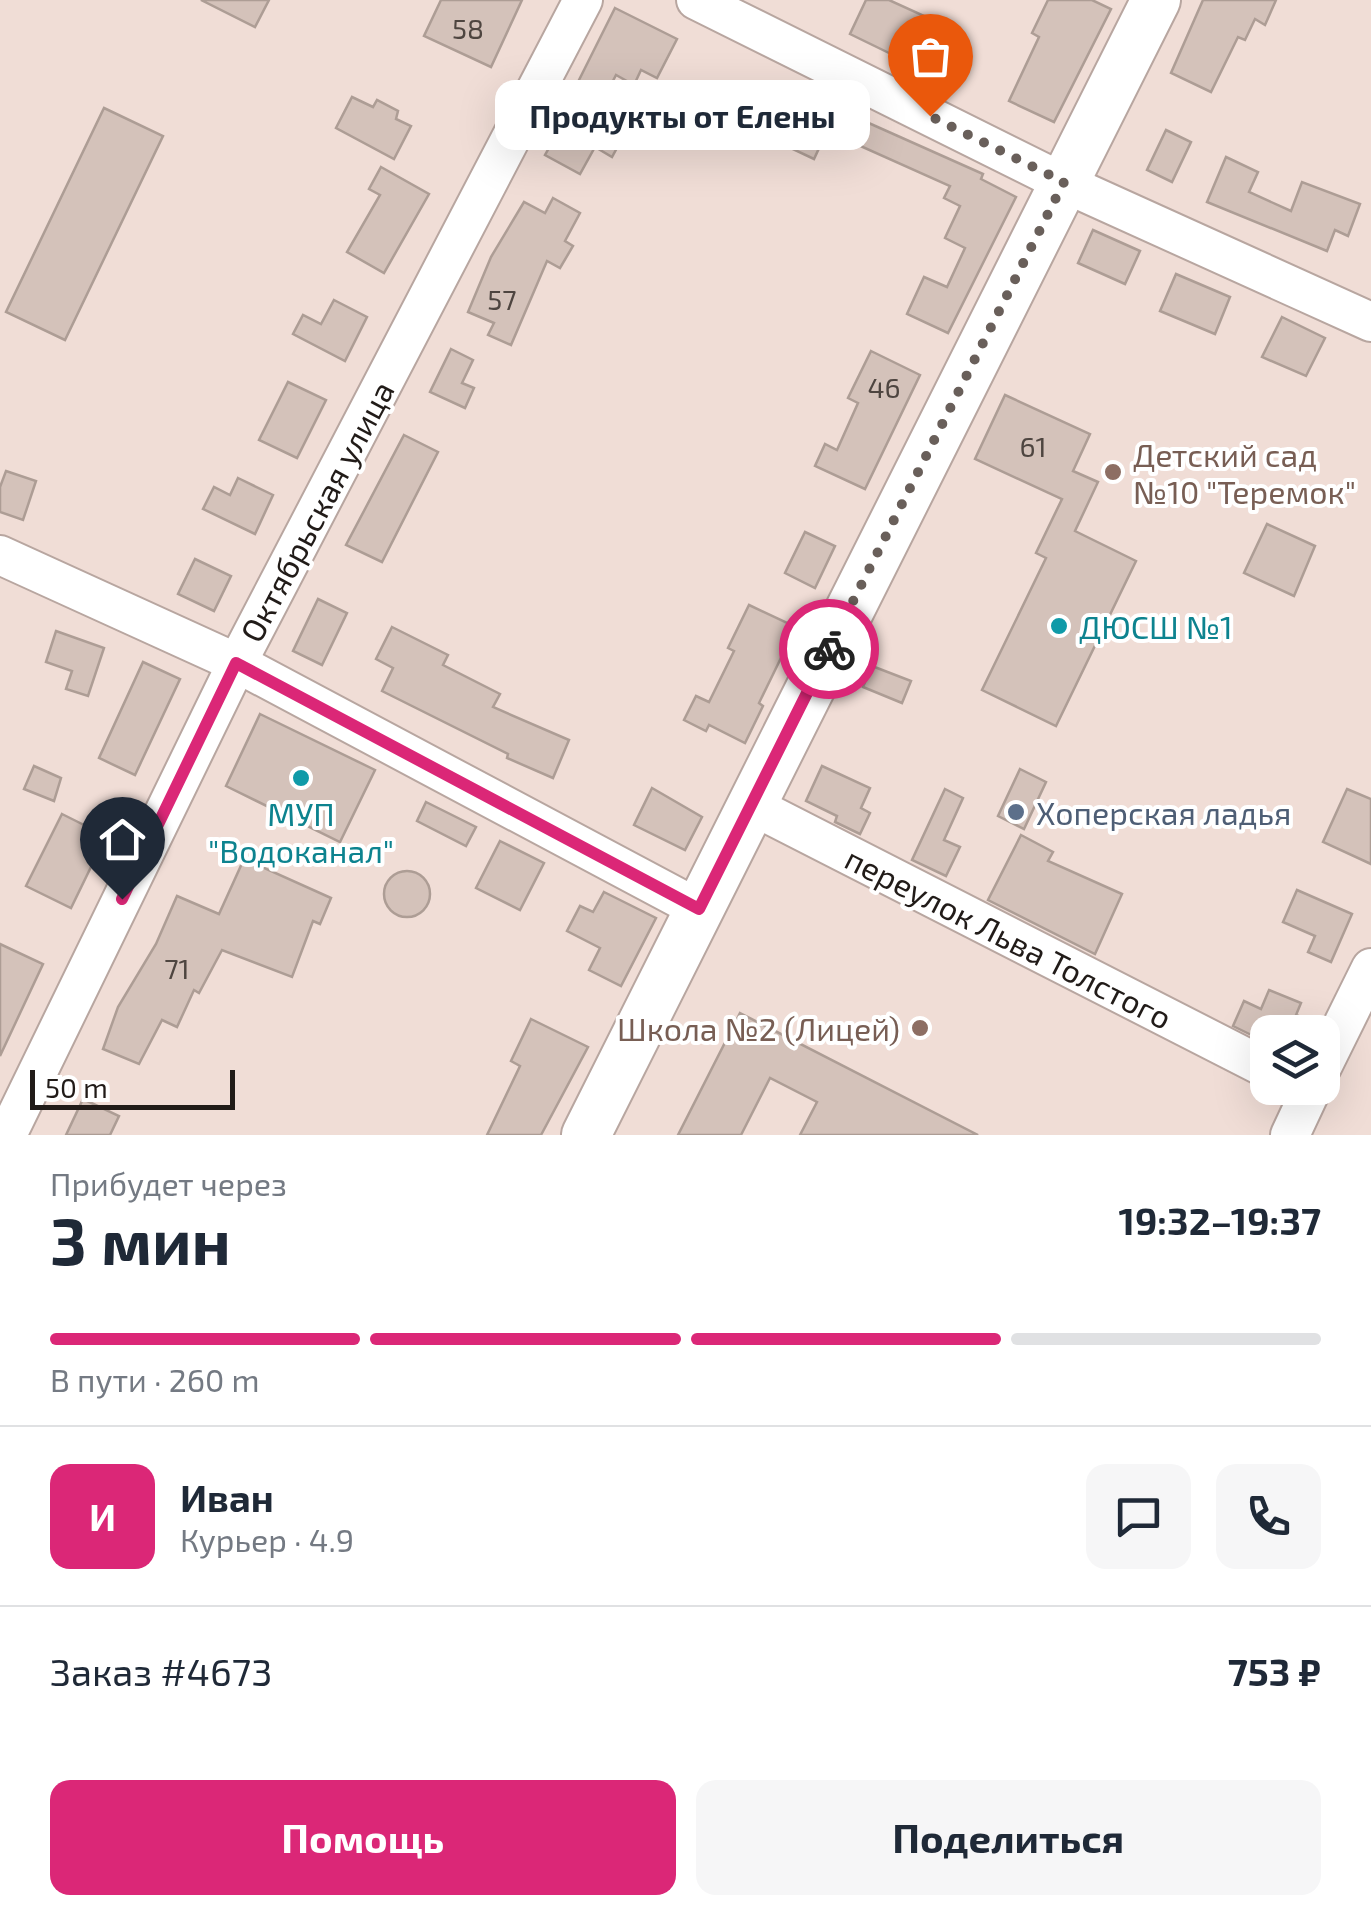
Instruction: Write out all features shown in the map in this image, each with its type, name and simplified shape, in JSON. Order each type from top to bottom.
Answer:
[{"type":"main road","points":[[586,1135],[1156,0]]},
{"type":"street","name":"Октябрьская улица","points":[[7,1135],[236,663],[583,0]]},
{"type":"street","points":[[696,0],[1064,182],[1371,322]]},
{"type":"street","points":[[0,555],[236,663],[699,909]]},
{"type":"street","name":"переулок Льва Толстого","points":[[751,805],[1250,1060]]},
{"type":"street","points":[[1340,1028],[1371,968]]},
{"type":"street","points":[[1290,1135],[1303,1105]]},
{"type":"building","points":[[201,0],[269,0],[255,27]]},
{"type":"building","points":[[441,0],[522,0],[491,67],[424,36]]},
{"type":"building","points":[[866,0],[889,0],[955,30],[947,46],[968,56],[955,85],[850,34]]},
{"type":"building","points":[[1048,0],[1092,0],[1111,9],[1054,122],[1009,101],[1039,37],[1032,33]]},
{"type":"building","points":[[1203,0],[1276,0],[1265,25],[1255,19],[1245,40],[1238,37],[1211,92],[1171,73]]},
{"type":"building","points":[[615,8],[677,39],[657,78],[641,70],[634,85],[616,75],[594,118],[624,135],[612,157],[595,147],[580,174],[545,155],[583,88],[577,84]]},
{"type":"building","points":[[788,87],[983,174],[981,179],[1016,197],[948,333],[907,314],[924,277],[947,287],[965,248],[945,238],[960,206],[944,198],[950,186],[827,131],[814,159],[765,136]]},
{"type":"building","points":[[352,97],[373,107],[377,100],[398,111],[396,119],[411,126],[394,159],[336,128]]},
{"type":"building","points":[[104,108],[163,136],[65,340],[6,312]]},
{"type":"building","points":[[1166,130],[1191,142],[1172,182],[1147,170]]},
{"type":"building","points":[[1226,157],[1258,172],[1249,192],[1291,211],[1302,182],[1360,204],[1348,236],[1335,230],[1327,251],[1207,202]]},
{"type":"building","points":[[381,167],[429,194],[384,273],[347,252],[380,195],[369,189]]},
{"type":"building","points":[[553,198],[580,213],[565,241],[573,246],[560,268],[547,261],[511,345],[488,335],[494,323],[468,312],[491,257],[524,202],[545,213]]},
{"type":"building","points":[[1093,230],[1140,251],[1125,284],[1078,263]]},
{"type":"building","points":[[1176,274],[1230,297],[1215,334],[1160,311]]},
{"type":"building","points":[[334,300],[367,317],[345,361],[293,334],[303,315],[321,324]]},
{"type":"building","points":[[1282,317],[1325,338],[1306,376],[1262,357]]},
{"type":"building","points":[[451,349],[473,360],[462,383],[474,388],[465,408],[430,392]]},
{"type":"building","points":[[871,351],[920,375],[865,489],[815,466],[825,444],[837,450],[858,403],[848,398]]},
{"type":"building","points":[[288,382],[326,400],[297,458],[259,440]]},
{"type":"building","name":"ДЮСШ №1","points":[[1005,395],[1090,434],[1073,471],[1098,482],[1075,531],[1136,561],[1056,726],[982,690],[1046,558],[1036,553],[1062,499],[975,459]]},
{"type":"building","points":[[404,435],[438,452],[382,562],[346,545]]},
{"type":"building","points":[[6,471],[36,481],[23,520],[0,512],[0,487]]},
{"type":"building","points":[[238,478],[273,495],[255,534],[203,509],[214,487],[230,495]]},
{"type":"building","points":[[1267,524],[1315,546],[1294,596],[1244,573]]},
{"type":"building","points":[[805,532],[835,546],[815,588],[785,573]]},
{"type":"building","points":[[195,559],[231,576],[214,611],[178,594]]},
{"type":"building","points":[[318,599],[347,613],[322,665],[293,651]]},
{"type":"building","points":[[749,605],[796,627],[759,703],[763,706],[745,743],[709,725],[706,731],[684,720],[696,696],[709,702],[734,651],[728,648]]},
{"type":"building","points":[[392,627],[448,655],[443,665],[500,694],[493,707],[569,740],[553,778],[507,758],[508,754],[382,691],[393,668],[376,659]]},
{"type":"building","points":[[56,631],[104,648],[88,696],[66,689],[72,671],[46,662]]},
{"type":"building","points":[[143,662],[180,679],[135,775],[99,758]]},
{"type":"building","points":[[872,666],[911,681],[902,703],[863,687]]},
{"type":"building","name":"МУП \"Водоканал\"","points":[[260,714],[375,770],[340,842],[226,786]]},
{"type":"building","points":[[34,766],[61,778],[54,801],[24,789]]},
{"type":"building","points":[[822,766],[870,788],[861,808],[870,813],[860,834],[835,822],[837,816],[806,801]]},
{"type":"building","points":[[1020,769],[1046,782],[1024,829],[998,816]]},
{"type":"building","points":[[652,788],[702,817],[685,850],[634,825]]},
{"type":"building","points":[[945,789],[963,798],[944,840],[960,847],[946,876],[912,860]]},
{"type":"building","points":[[1347,789],[1371,799],[1371,864],[1323,842]]},
{"type":"building","points":[[426,802],[476,827],[466,846],[417,821]]},
{"type":"building","points":[[62,814],[106,836],[71,908],[26,886]]},
{"type":"building","points":[[1021,835],[1053,852],[1048,861],[1122,894],[1095,954],[988,900]]},
{"type":"building","points":[[500,841],[544,863],[520,910],[476,888]]},
{"type":"building","points":[[244,859],[331,898],[320,924],[313,921],[292,977],[222,950],[199,993],[194,990],[177,1027],[162,1020],[139,1064],[103,1049],[118,1007],[156,944],[177,896],[219,914]]},
{"type":"building","points":[[407,871],[423,878],[430,894],[423,910],[407,917],[391,910],[384,894],[391,878]]},
{"type":"building","points":[[1297,890],[1352,914],[1331,962],[1308,952],[1315,936],[1283,922]]},
{"type":"building","points":[[604,892],[656,918],[621,986],[589,970],[600,948],[567,931],[580,906],[593,912]]},
{"type":"building","points":[[0,944],[43,964],[0,1056]]},
{"type":"building","points":[[1269,990],[1301,1003],[1296,1015],[1250,1015],[1250,1034],[1233,1026],[1244,1001],[1261,1009]]},
{"type":"building","points":[[740,1013],[978,1135],[800,1135],[817,1102],[770,1078],[741,1135],[678,1135]]},
{"type":"building","points":[[531,1019],[588,1047],[541,1135],[487,1135],[520,1066],[511,1061]]},
{"type":"building","points":[[83,1099],[119,1116],[110,1135],[66,1135]]},
{"type":"way so far","points":[[829,649],[1064,182],[930,116]]},
{"type":"place","name":"Продукты от Елены","points":[[930,116]]},
{"type":"place","name":"Детский сад №10 \"Теремок\"","points":[[1113,472]]},
{"type":"place","name":"ДЮСШ №1","points":[[1059,626]]},
{"type":"place","name":"МУП \"Водоканал\"","points":[[301,778]]},
{"type":"place","name":"Хоперская ладья","points":[[1016,812]]},
{"type":"place","name":"Школа №2 (Лицей)","points":[[920,1028]]},
{"type":"route","points":[[122,899],[236,663],[699,909],[829,649]]}]
